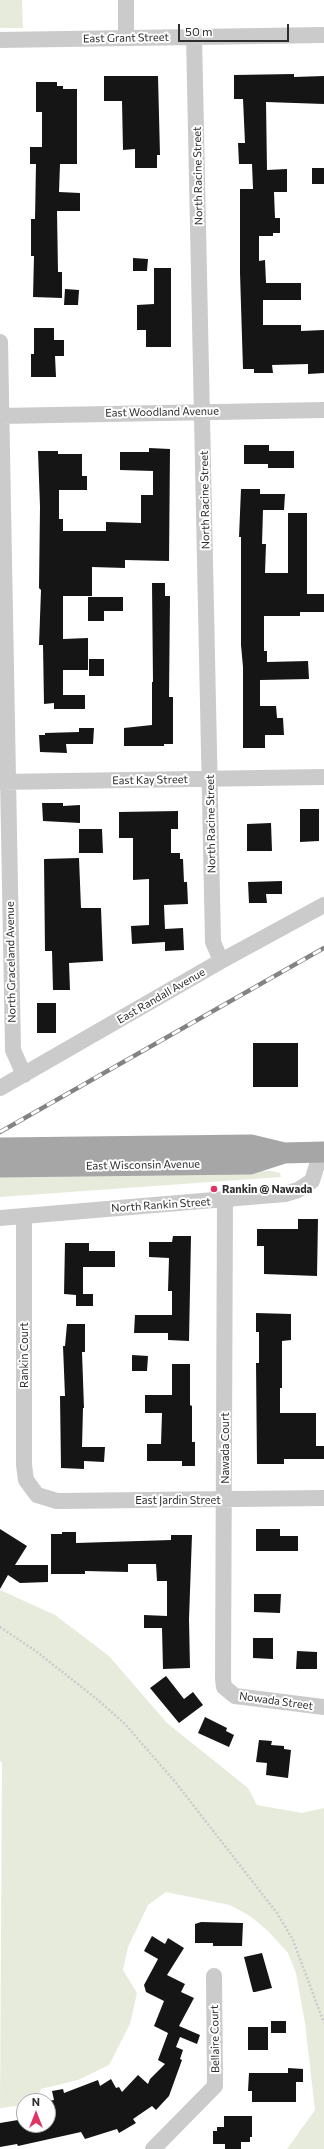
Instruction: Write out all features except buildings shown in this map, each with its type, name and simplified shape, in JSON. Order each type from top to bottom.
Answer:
[{"type":"main road","name":"East Wisconsin Avenue","points":[[0,1148],[251,1144],[284,1153]]},
{"type":"main road","name":"East Wisconsin Avenue","points":[[0,1166],[250,1164],[284,1153],[323,1152]]},
{"type":"street","points":[[126,0],[126,37]]},
{"type":"street","name":"East Grant Street","points":[[0,40],[324,35]]},
{"type":"street","name":"North Racine Street","points":[[194,36],[213,942],[221,962]]},
{"type":"street","name":"North Graceland Avenue","points":[[0,342],[4,782],[13,1050],[24,1075]]},
{"type":"street","name":"East Woodland Avenue","points":[[1,416],[324,410]]},
{"type":"street","name":"East Kay Street","points":[[4,782],[324,777]]},
{"type":"street","name":"East Randall Avenue","points":[[0,1088],[221,962],[324,906]]},
{"type":"street","name":"North Rankin Street","points":[[0,1218],[273,1197],[298,1190],[312,1180],[323,1152]]},
{"type":"street","name":"Nawada Court","points":[[225,1200],[225,1500],[223,1679],[224,1687],[230,1692]]},
{"type":"street","name":"Rankin Court","points":[[24,1216],[24,1465],[26,1480],[34,1492]]},
{"type":"street","name":"East Jardin Street","points":[[34,1492],[46,1499],[57,1501],[324,1498]]},
{"type":"street","name":"Nowada Street","points":[[230,1692],[244,1698],[324,1708]]},
{"type":"street","name":"Bellaire Court","points":[[153,2149],[215,2086],[214,1976]]},
{"type":"path","points":[[0,1627],[37,1652],[98,1700],[125,1724],[176,1783],[277,1913],[293,1940],[324,2023]]},
{"type":"shaded area","points":[[0,0],[22,0],[23,28],[0,28]]},
{"type":"shaded area","points":[[272,1171],[280,1173],[281,1177],[0,1197],[0,1175]]},
{"type":"shaded area","points":[[0,1590],[55,1615],[109,1656],[167,1723],[248,1788],[257,1805],[302,1813],[324,1808],[324,2149],[287,2149],[315,2110],[305,2023],[296,1973],[288,1953],[268,1931],[250,1916],[230,1905],[166,1892],[148,1905],[128,1947],[123,1970],[137,1993],[130,2024],[109,2065],[78,2080],[41,2089],[39,2093],[16,2093],[16,2106],[0,2108],[2,1763],[0,1761]]},
{"type":"railway","points":[[0,1132],[324,948]]},
{"type":"place","name":"Rankin @ Nawada","points":[[214,1189]]}]
